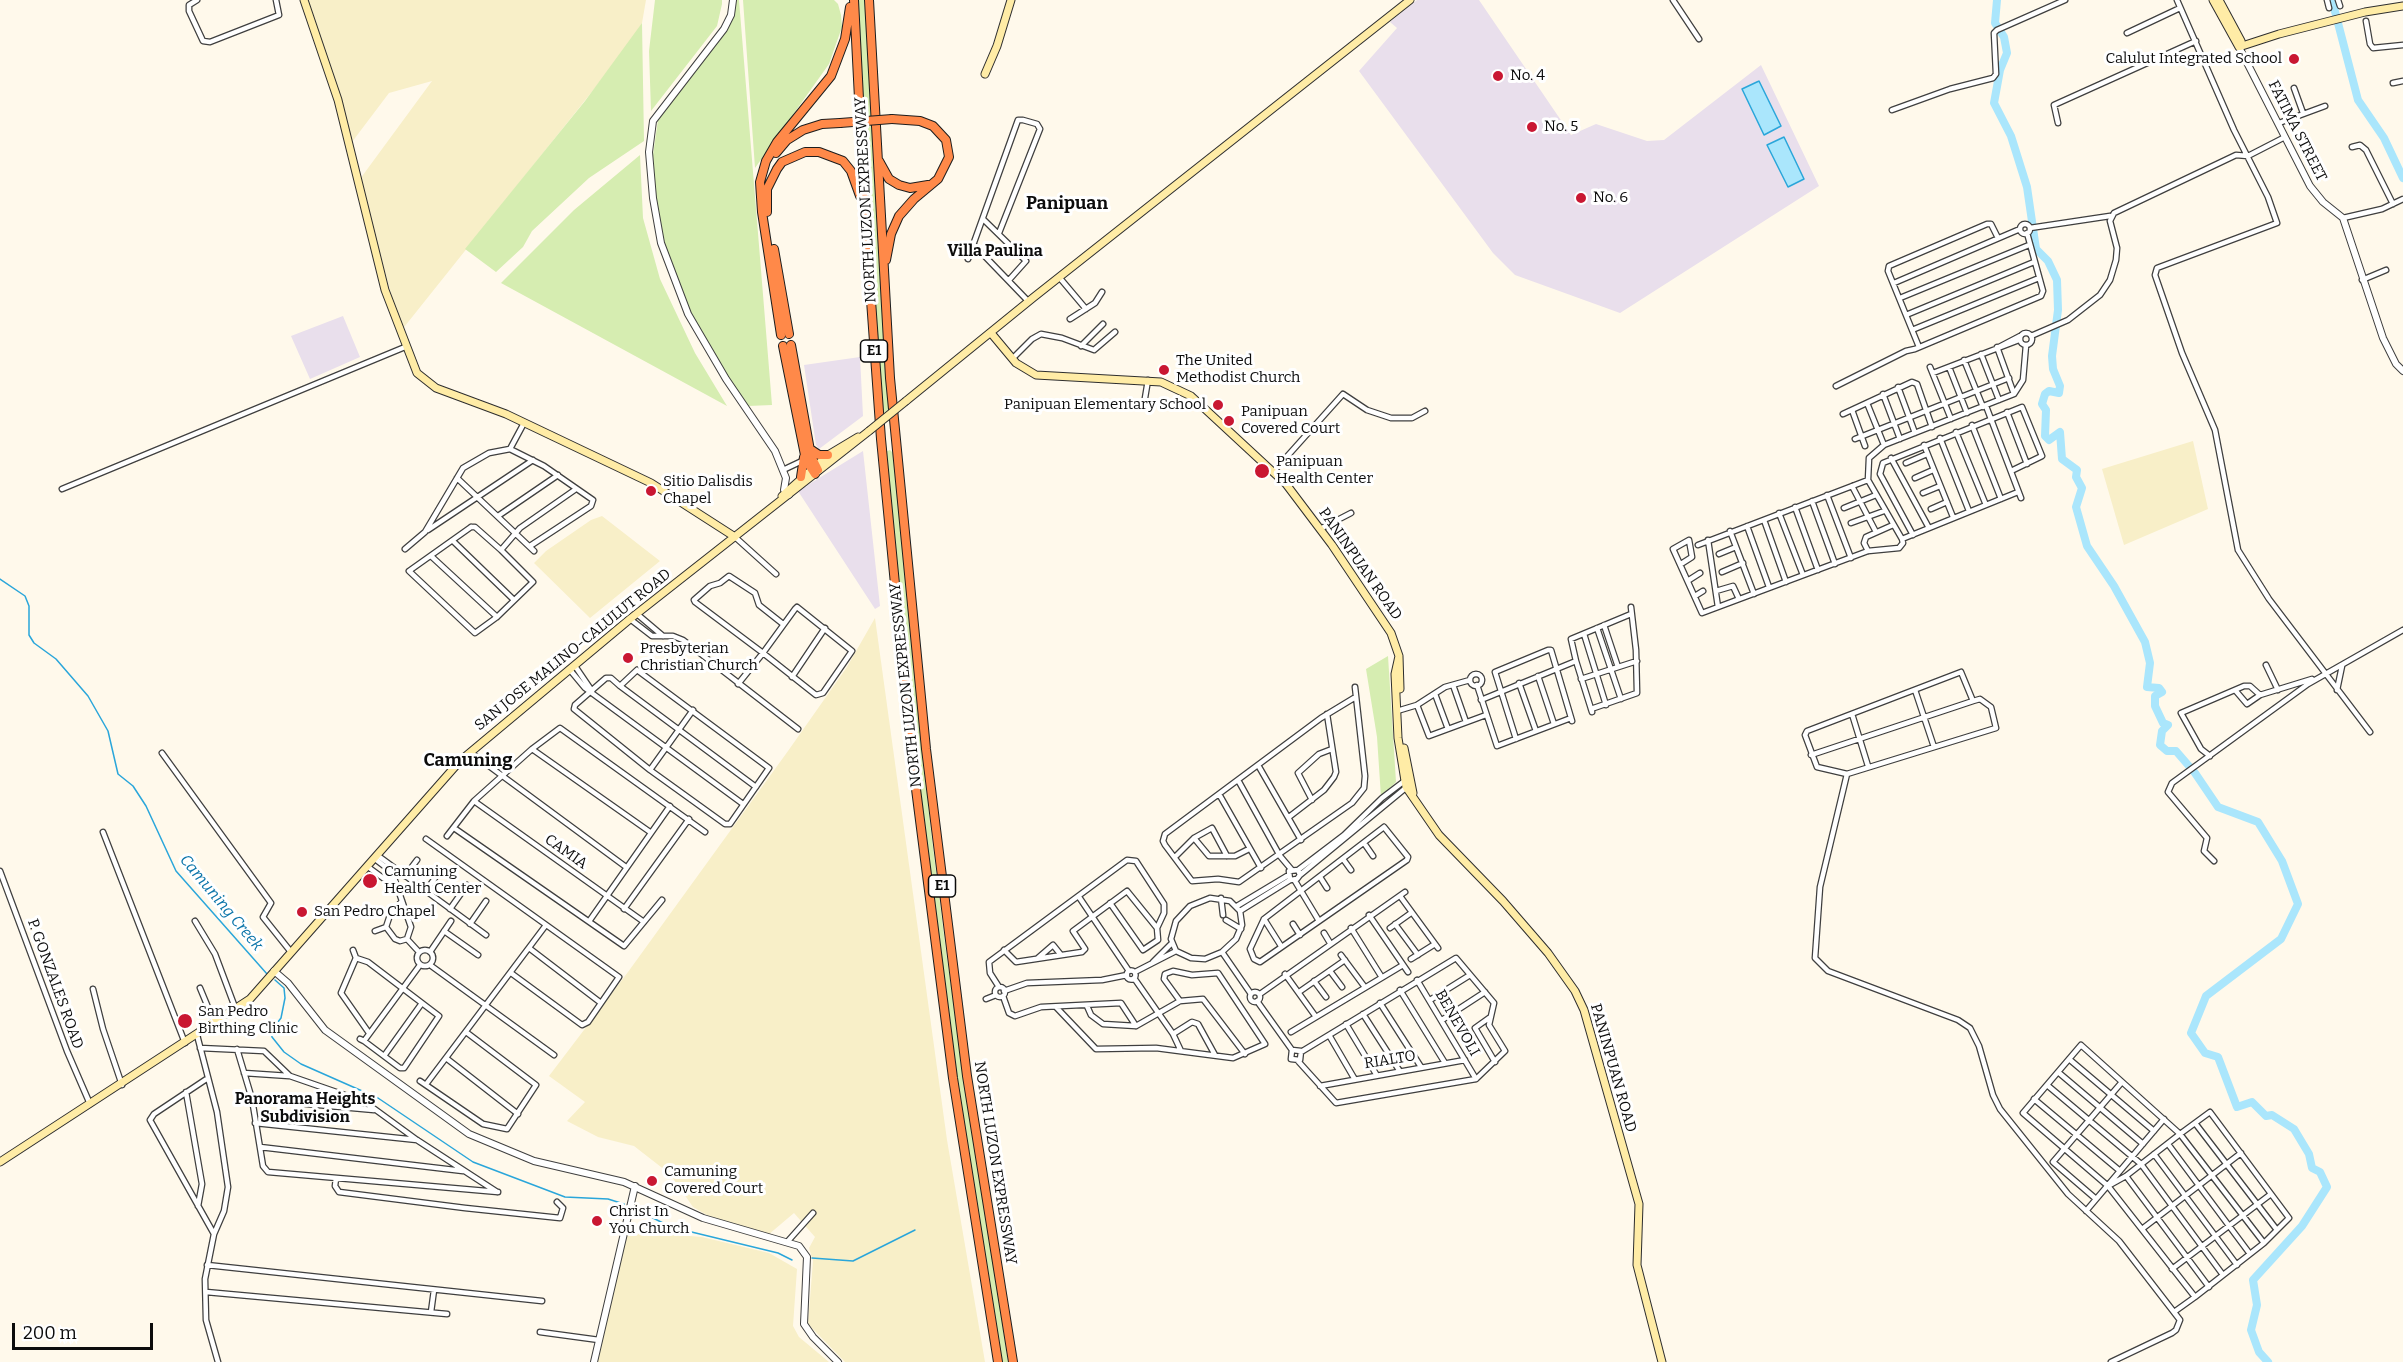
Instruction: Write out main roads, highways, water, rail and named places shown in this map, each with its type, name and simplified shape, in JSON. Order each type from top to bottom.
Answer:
[{"type":"highway","points":[[763,181],[785,335],[760,198],[760,182],[772,151],[824,86],[836,65],[848,27],[852,0]]},
{"type":"highway","name":"NORTH LUZON EXPRESSWAY","points":[[852,0],[885,486],[920,828],[954,1089],[998,1362]]},
{"type":"highway","name":"NORTH LUZON EXPRESSWAY","points":[[869,0],[875,134],[896,449],[928,772],[967,1076],[1013,1362]]},
{"type":"highway","points":[[760,198],[769,163],[787,140],[812,126],[892,119],[927,123],[943,135],[948,145],[949,157],[938,179],[914,199],[896,222],[888,246],[884,282]]},
{"type":"highway","points":[[875,134],[882,170],[893,182],[904,187],[918,188],[938,179]]},
{"type":"highway","points":[[767,212],[767,189],[782,162],[805,152],[819,152],[843,161],[851,171],[865,217]]},
{"type":"highway","points":[[787,345],[807,448],[815,470]]},
{"type":"highway","points":[[807,448],[814,454],[828,455]]},
{"type":"highway","points":[[801,477],[807,448]]},
{"type":"main road","points":[[304,0],[336,92],[379,270],[405,347],[417,373],[430,384],[524,423],[668,491],[735,537]]},
{"type":"main road","points":[[985,74],[998,46],[1011,0]]},
{"type":"main road","points":[[787,494],[1410,0]]},
{"type":"main road","points":[[2213,0],[2241,46]]},
{"type":"main road","points":[[2219,0],[2241,46]]},
{"type":"main road","points":[[2241,46],[2304,27],[2365,12],[2403,6]]},
{"type":"main road","name":"PANINPUAN ROAD","points":[[991,333],[1012,359],[1027,370],[1048,377],[1148,380],[1170,384],[1191,396],[1274,471],[1320,529],[1391,633],[1399,656],[1399,711],[1408,782],[1415,799],[1439,835],[1503,901],[1548,953],[1575,992],[1584,1010],[1639,1204],[1637,1265],[1662,1362]]},
{"type":"main road","points":[[787,494],[801,477],[815,470],[828,455],[869,431]]},
{"type":"main road","name":"SAN JOSE MALINO-CALULUT ROAD","points":[[0,1162],[236,1010],[368,867],[446,775],[470,752],[636,614],[787,494]]},
{"type":"water","points":[[1759,81],[1781,126],[1764,135],[1742,89]]},
{"type":"water","points":[[1784,137],[1804,179],[1788,187],[1767,145]]},
{"type":"waterway","points":[[1997,0],[1995,23],[2004,37],[2007,53],[2000,70],[1994,103],[2011,136],[2027,187],[2036,249],[2048,261],[2057,280],[2058,310],[2052,356],[2053,369],[2060,386],[2059,393],[2049,391],[2045,394],[2042,404],[2046,410],[2045,436],[2049,440],[2060,432],[2062,459],[2077,470],[2076,477],[2082,488],[2076,507],[2087,546],[2114,586],[2145,642],[2150,663],[2147,687],[2159,688],[2162,692],[2155,696],[2155,706],[2163,723],[2168,725],[2162,731],[2160,745],[2167,751],[2176,751],[2195,773],[2218,807],[2258,822],[2282,861],[2298,904],[2281,939],[2206,996],[2191,1033],[2205,1053],[2218,1057],[2237,1107],[2252,1102],[2266,1116],[2272,1115],[2294,1129],[2309,1154],[2312,1168],[2320,1172],[2327,1187],[2302,1226],[2253,1280],[2257,1305],[2251,1330],[2259,1352],[2268,1362]]},
{"type":"waterway","points":[[2332,0],[2358,100],[2384,138],[2403,178]]},
{"type":"waterway","name":"Camuning Creek","points":[[0,579],[25,596],[29,606],[29,635],[34,643],[56,659],[88,696],[108,731],[118,774],[133,786],[146,806],[176,871],[267,974]]},
{"type":"waterway","name":"Camuning Creek","points":[[275,980],[284,988],[285,998],[281,1018],[271,1031],[272,1037],[284,1052],[301,1064],[378,1098],[473,1162],[565,1197],[608,1199],[624,1204]]},
{"type":"waterway","name":"Camuning Creek","points":[[633,1208],[671,1227],[778,1253],[792,1260]]},
{"type":"waterway","points":[[812,1258],[853,1261],[915,1230]]},
{"type":"place","name":"Calulut Integrated School","points":[[2294,59]]},
{"type":"place","name":"No. 4","points":[[1498,76]]},
{"type":"place","name":"No. 5","points":[[1532,127]]},
{"type":"place","name":"No. 6","points":[[1581,198]]},
{"type":"place","name":"The United Methodist Church","points":[[1164,370]]},
{"type":"place","name":"Panipuan Elementary School","points":[[1218,405]]},
{"type":"place","name":"Panipuan Covered Court","points":[[1229,421]]},
{"type":"place","name":"Panipuan Health Center","points":[[1262,471]]},
{"type":"place","name":"Sitio Dalisdis Chapel","points":[[651,491]]},
{"type":"place","name":"Presbyterian Christian Church","points":[[628,658]]},
{"type":"place","name":"Camuning Health Center","points":[[370,881]]},
{"type":"place","name":"San Pedro Chapel","points":[[302,912]]},
{"type":"place","name":"San Pedro Birthing Clinic","points":[[185,1021]]},
{"type":"place","name":"Camuning Covered Court","points":[[652,1181]]},
{"type":"place","name":"Christ In You Church","points":[[597,1221]]},
{"type":"district","name":"Panipuan","points":[[1067,204]]},
{"type":"district","name":"Villa Paulina","points":[[995,252]]},
{"type":"district","name":"Camuning","points":[[468,761]]},
{"type":"district","name":"Panorama Heights Subdivision","points":[[305,1109]]}]
